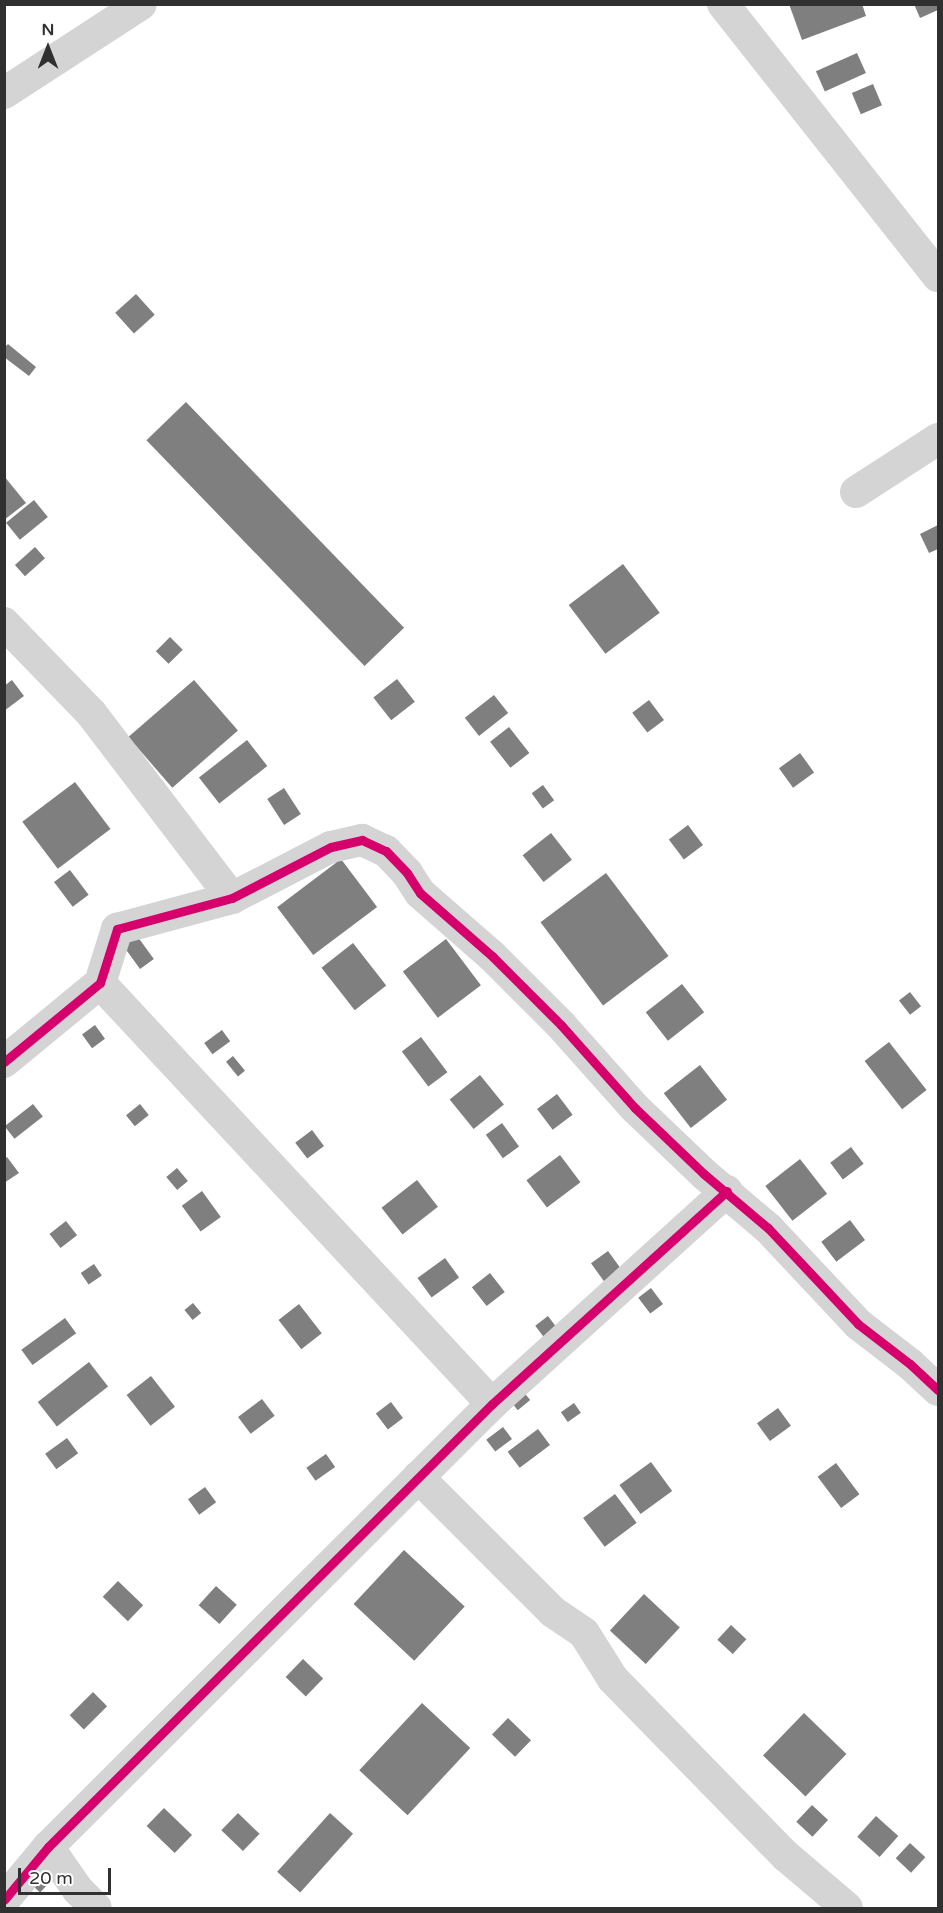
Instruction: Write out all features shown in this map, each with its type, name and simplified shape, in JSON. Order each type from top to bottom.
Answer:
[{"type":"street","points":[[4,93],[141,4]]},
{"type":"street","points":[[723,4],[939,276]]},
{"type":"street","points":[[856,492],[939,439]]},
{"type":"street","points":[[4,623],[92,713],[232,898]]},
{"type":"street","points":[[8,1052],[100,983],[117,929],[232,898],[331,847],[362,840],[386,850],[407,873],[420,893],[493,957],[561,1024],[634,1108],[704,1174],[768,1227],[858,1324],[910,1364],[939,1390]]},
{"type":"street","points":[[100,983],[492,1404]]},
{"type":"street","points":[[4,1900],[48,1847],[492,1404],[727,1191]]},
{"type":"street","points":[[418,1477],[553,1612],[584,1634],[613,1679],[786,1856],[847,1908]]},
{"type":"street","points":[[48,1847],[78,1890],[96,1908]]},
{"type":"building","points":[[789,4],[862,4],[866,16],[802,40]]},
{"type":"building","points":[[914,4],[938,4],[938,10],[920,18]]},
{"type":"building","points":[[857,53],[866,73],[825,91],[816,71]]},
{"type":"building","points":[[873,84],[882,105],[861,114],[852,93]]},
{"type":"building","points":[[136,294],[155,315],[134,334],[115,313]]},
{"type":"building","points":[[8,344],[36,367],[29,376],[4,357],[4,348]]},
{"type":"building","points":[[186,402],[404,628],[365,666],[146,440]]},
{"type":"building","points":[[4,476],[26,503],[4,520]]},
{"type":"building","points":[[34,500],[48,517],[20,540],[6,523]]},
{"type":"building","points":[[938,525],[938,549],[929,553],[920,534]]},
{"type":"building","points":[[35,547],[45,558],[25,576],[15,565]]},
{"type":"building","points":[[623,564],[660,613],[605,654],[569,605]]},
{"type":"building","points":[[170,637],[183,650],[169,664],[156,651]]},
{"type":"building","points":[[397,679],[415,702],[391,720],[373,697]]},
{"type":"building","points":[[12,680],[24,696],[4,711],[4,686]]},
{"type":"building","points":[[194,680],[238,731],[172,788],[128,737]]},
{"type":"building","points":[[494,695],[508,713],[479,736],[465,718]]},
{"type":"building","points":[[649,700],[664,720],[647,733],[632,713]]},
{"type":"building","points":[[509,727],[529,753],[510,768],[490,742]]},
{"type":"building","points":[[247,740],[267,766],[219,804],[199,778]]},
{"type":"building","points":[[800,753],[814,772],[793,788],[779,768]]},
{"type":"building","points":[[75,782],[111,829],[58,869],[22,822]]},
{"type":"building","points":[[543,785],[554,800],[543,809],[532,793]]},
{"type":"building","points":[[284,788],[301,814],[284,825],[267,799]]},
{"type":"building","points":[[688,825],[703,845],[684,859],[669,839]]},
{"type":"building","points":[[551,833],[572,860],[544,882],[523,855]]},
{"type":"building","points":[[341,859],[377,907],[313,955],[277,907]]},
{"type":"building","points":[[70,870],[89,895],[73,907],[54,882]]},
{"type":"building","points":[[606,873],[669,956],[603,1005],[541,922]]},
{"type":"building","points":[[135,933],[154,959],[140,969],[121,943]]},
{"type":"building","points":[[446,939],[481,985],[438,1018],[403,971]]},
{"type":"building","points":[[353,943],[386,986],[355,1010],[321,968]]},
{"type":"building","points":[[682,984],[704,1012],[668,1041],[646,1012]]},
{"type":"building","points":[[910,992],[921,1006],[910,1015],[899,1001]]},
{"type":"building","points":[[95,1025],[105,1039],[92,1048],[82,1034]]},
{"type":"building","points":[[222,1030],[230,1041],[212,1054],[204,1043]]},
{"type":"building","points":[[421,1037],[447,1072],[428,1087],[402,1051]]},
{"type":"building","points":[[889,1042],[927,1090],[902,1109],[865,1061]]},
{"type":"building","points":[[233,1056],[245,1071],[238,1076],[226,1062]]},
{"type":"building","points":[[700,1065],[727,1100],[691,1128],[664,1093]]},
{"type":"building","points":[[480,1075],[504,1105],[474,1129],[450,1100]]},
{"type":"building","points":[[557,1094],[573,1115],[553,1130],[537,1109]]},
{"type":"building","points":[[33,1104],[43,1117],[14,1139],[5,1126]]},
{"type":"building","points":[[140,1104],[149,1115],[135,1126],[126,1115]]},
{"type":"building","points":[[502,1123],[519,1146],[503,1158],[486,1135]]},
{"type":"building","points":[[312,1130],[324,1146],[307,1159],[295,1143]]},
{"type":"building","points":[[851,1147],[864,1164],[843,1179],[830,1163]]},
{"type":"building","points":[[560,1155],[580,1182],[547,1207],[526,1180]]},
{"type":"building","points":[[7,1157],[19,1173],[4,1183],[4,1159]]},
{"type":"building","points":[[800,1159],[827,1194],[792,1221],[765,1186]]},
{"type":"building","points":[[177,1168],[188,1181],[177,1190],[166,1177]]},
{"type":"building","points":[[417,1180],[438,1207],[402,1234],[382,1208]]},
{"type":"building","points":[[202,1191],[221,1217],[201,1232],[182,1206]]},
{"type":"building","points":[[850,1220],[865,1240],[836,1262],[821,1242]]},
{"type":"building","points":[[66,1221],[77,1235],[61,1248],[49,1234]]},
{"type":"building","points":[[608,1251],[621,1269],[604,1281],[591,1263]]},
{"type":"building","points":[[445,1258],[459,1277],[432,1297],[417,1278]]},
{"type":"building","points":[[94,1264],[102,1276],[89,1285],[81,1273]]},
{"type":"building","points":[[490,1273],[505,1292],[487,1306],[472,1287]]},
{"type":"building","points":[[651,1288],[663,1304],[650,1314],[638,1298]]},
{"type":"building","points":[[193,1303],[201,1313],[193,1320],[184,1310]]},
{"type":"building","points":[[299,1304],[322,1333],[301,1349],[279,1320]]},
{"type":"building","points":[[548,1316],[561,1333],[548,1342],[535,1326]]},
{"type":"building","points":[[65,1318],[76,1333],[32,1365],[21,1350]]},
{"type":"building","points":[[89,1362],[108,1386],[57,1426],[38,1402]]},
{"type":"building","points":[[151,1376],[175,1407],[151,1426],[127,1395]]},
{"type":"building","points":[[522,1390],[530,1400],[518,1410],[510,1400]]},
{"type":"building","points":[[262,1399],[275,1416],[251,1434],[238,1417]]},
{"type":"building","points":[[391,1402],[403,1418],[388,1429],[376,1413]]},
{"type":"building","points":[[574,1403],[581,1413],[568,1422],[561,1412]]},
{"type":"building","points":[[778,1408],[791,1426],[770,1441],[757,1423]]},
{"type":"building","points":[[503,1427],[512,1439],[495,1452],[486,1440]]},
{"type":"building","points":[[538,1429],[550,1445],[520,1468],[508,1452]]},
{"type":"building","points":[[67,1438],[78,1453],[56,1469],[45,1454]]},
{"type":"building","points":[[326,1454],[335,1467],[316,1481],[306,1468]]},
{"type":"building","points":[[651,1462],[672,1491],[641,1514],[619,1485]]},
{"type":"building","points":[[836,1463],[859,1494],[841,1508],[818,1477]]},
{"type":"building","points":[[205,1487],[216,1502],[199,1515],[188,1499]]},
{"type":"building","points":[[615,1494],[637,1523],[605,1547],[583,1518]]},
{"type":"building","points":[[404,1550],[465,1607],[414,1661],[354,1604]]},
{"type":"building","points":[[118,1581],[143,1605],[128,1621],[103,1597]]},
{"type":"building","points":[[216,1586],[237,1605],[219,1624],[199,1605]]},
{"type":"building","points":[[644,1594],[680,1627],[646,1664],[610,1631]]},
{"type":"building","points":[[731,1625],[746,1639],[733,1654],[717,1640]]},
{"type":"building","points":[[303,1659],[323,1678],[306,1696],[286,1677]]},
{"type":"building","points":[[93,1692],[107,1706],[84,1729],[70,1715]]},
{"type":"building","points":[[422,1703],[470,1748],[408,1815],[359,1770]]},
{"type":"building","points":[[804,1713],[846,1754],[805,1796],[763,1755]]},
{"type":"building","points":[[508,1718],[531,1740],[515,1757],[492,1735]]},
{"type":"building","points":[[812,1805],[828,1820],[812,1837],[796,1822]]},
{"type":"building","points":[[164,1808],[192,1835],[175,1853],[147,1826]]},
{"type":"building","points":[[238,1813],[260,1834],[243,1851],[221,1830]]},
{"type":"building","points":[[330,1813],[353,1834],[300,1892],[277,1872]]},
{"type":"building","points":[[876,1816],[898,1836],[880,1857],[857,1837]]},
{"type":"building","points":[[910,1843],[925,1857],[911,1873],[896,1858]]},
{"type":"building","points":[[35,1870],[49,1883],[40,1892],[26,1880]]},
{"type":"cycle path","points":[[4,1062],[100,983],[117,929],[232,898],[331,847],[362,840],[386,851],[407,873],[420,893],[493,957],[561,1025],[635,1108],[704,1174],[768,1228],[858,1324],[910,1364],[938,1390]]},
{"type":"cycle path","points":[[4,1900],[48,1847],[492,1404],[727,1191]]}]
